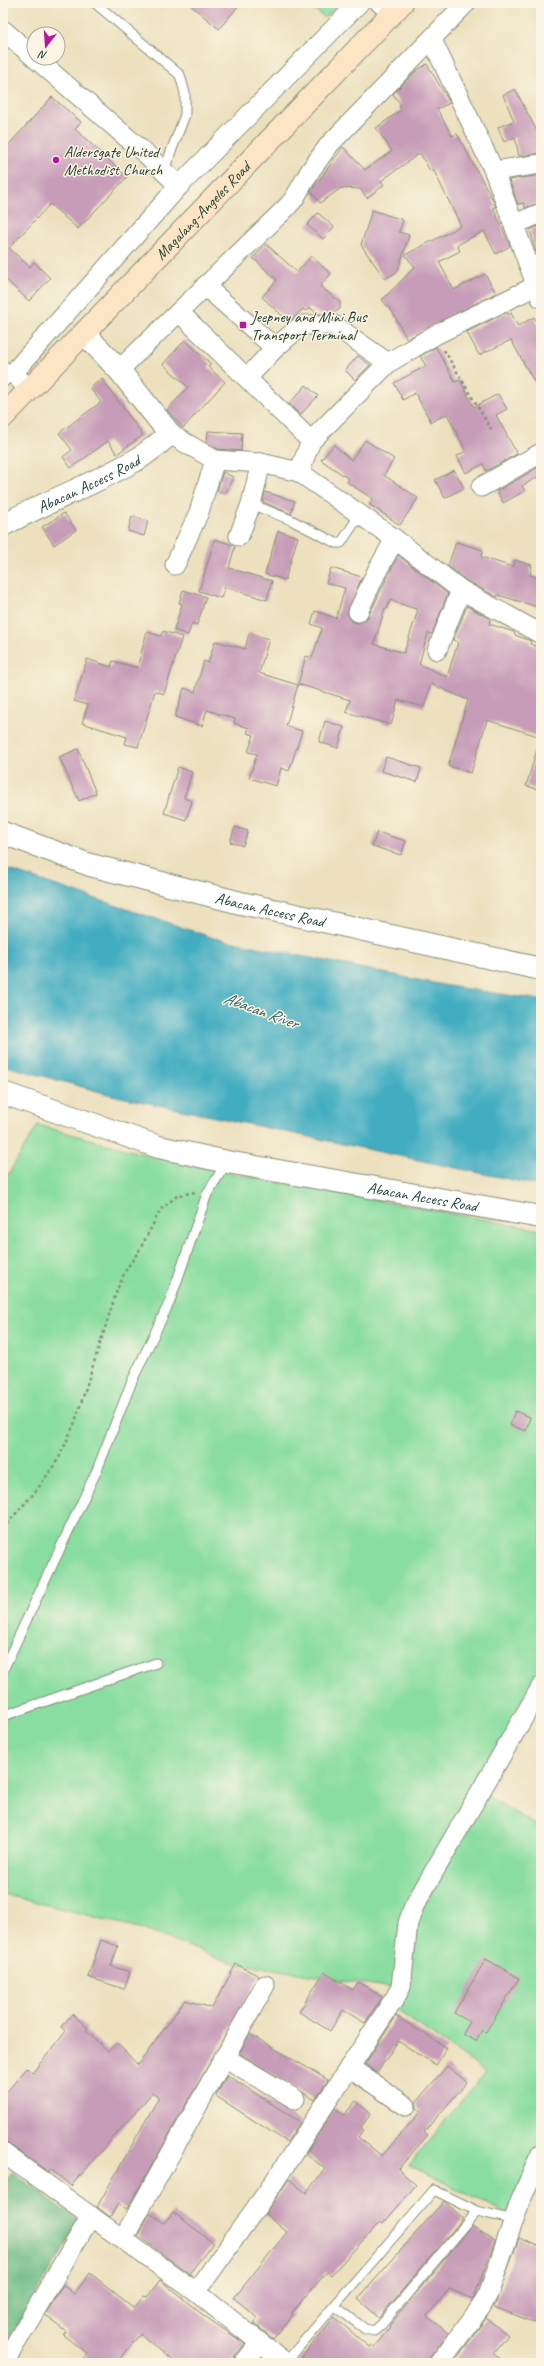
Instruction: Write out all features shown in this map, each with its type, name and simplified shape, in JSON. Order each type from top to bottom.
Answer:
[{"type":"main road","name":"Magalang-Angeles Road","points":[[3,417],[392,6]]},
{"type":"street","points":[[30,389],[6,373],[179,186],[359,3]]},
{"type":"street","points":[[119,370],[294,199],[310,171],[329,145],[432,40],[466,3]]},
{"type":"street","points":[[3,30],[26,49]]},
{"type":"street","points":[[299,472],[312,441],[388,363],[435,335],[537,280],[494,171],[432,40]]},
{"type":"street","points":[[45,66],[164,170],[179,186]]},
{"type":"street","points":[[494,171],[541,164]]},
{"type":"street","points":[[515,224],[541,213]]},
{"type":"street","points":[[205,286],[276,348]]},
{"type":"street","points":[[180,312],[312,441]]},
{"type":"street","points":[[248,377],[276,348],[302,325],[334,325],[388,363]]},
{"type":"street","points":[[84,333],[119,370],[170,434],[215,460],[261,463],[299,472],[359,516],[395,539],[461,590],[541,634]]},
{"type":"street","name":"Abacan Access Road","points":[[3,525],[40,505],[110,473],[142,456],[170,434]]},
{"type":"street","points":[[482,487],[541,453]]},
{"type":"street","points":[[176,565],[199,512],[215,460]]},
{"type":"street","points":[[238,536],[251,504],[261,463]]},
{"type":"street","points":[[358,612],[377,571],[395,539]]},
{"type":"street","points":[[437,650],[461,590]]},
{"type":"street","name":"Abacan Access Road","points":[[3,833],[90,865],[241,903],[541,969]]},
{"type":"street","name":"Abacan Access Road","points":[[3,1093],[159,1146],[227,1162],[541,1217]]},
{"type":"street","points":[[196,2292],[256,2208],[401,1987],[408,1923],[414,1906],[541,1687]]},
{"type":"street","points":[[123,2239],[265,1985]]},
{"type":"street","points":[[224,2057],[295,2099]]},
{"type":"street","points":[[349,2067],[406,2106]]},
{"type":"street","points":[[3,2153],[196,2292],[286,2363]]},
{"type":"street","points":[[439,2363],[481,2307],[489,2292],[514,2220],[541,2153]]},
{"type":"street","points":[[4,2363],[91,2216]]},
{"type":"street","points":[[244,2363],[260,2343]]},
{"type":"lane","points":[[95,3],[180,75],[185,93],[185,115],[164,170]]},
{"type":"lane","points":[[251,504],[291,520],[336,543],[341,543],[359,516]]},
{"type":"lane","points":[[3,1670],[97,1470],[132,1381],[170,1301],[207,1194],[227,1162]]},
{"type":"lane","points":[[3,1716],[156,1664]]},
{"type":"lane","points":[[286,2363],[434,2190],[477,2211],[514,2220]]},
{"type":"lane","points":[[335,2306],[365,2330],[374,2331],[382,2324],[477,2211]]},
{"type":"path","points":[[435,335],[491,429]]},
{"type":"path","points":[[3,1528],[38,1490],[59,1458],[75,1422],[94,1367],[117,1290],[161,1208],[177,1196],[188,1193],[207,1194]]},
{"type":"green space","points":[[307,3],[339,3],[325,18]]},
{"type":"green space","points":[[38,1125],[154,1157],[244,1176],[541,1230],[541,1675],[418,1884],[392,1988],[229,1962],[143,1929],[3,1894],[3,1183]]},
{"type":"green space","points":[[484,1794],[541,1828],[541,2141],[507,2214],[409,2165],[486,2072],[395,2009],[414,1923]]},
{"type":"green space","points":[[12,2172],[80,2221],[3,2348],[3,2187]]},
{"type":"water","name":"Abacan River","points":[[3,868],[214,938],[448,986],[541,1000],[541,1186],[111,1095],[3,1065]]},
{"type":"building","points":[[188,3],[241,3],[219,29]]},
{"type":"building","points":[[427,64],[450,103],[437,109],[452,136],[457,134],[495,204],[496,207],[493,207],[510,246],[496,254],[484,231],[457,245],[460,251],[439,262],[454,290],[485,274],[496,293],[407,339],[392,311],[382,300],[415,267],[405,255],[461,226],[433,169],[430,171],[420,153],[381,181],[384,185],[367,198],[360,189],[341,188],[320,203],[311,191],[343,147],[365,170],[392,151],[376,128],[401,110],[399,106],[401,105],[393,94],[416,71]]},
{"type":"building","points":[[515,89],[541,139],[541,153],[519,156],[515,137],[504,142],[498,127],[514,121],[503,95]]},
{"type":"building","name":"Aldersgate United Methodist Church","points":[[52,97],[81,122],[75,129],[127,177],[78,229],[50,204],[9,248],[30,267],[34,262],[50,278],[29,301],[3,277],[3,151]]},
{"type":"building","points":[[541,175],[541,202],[525,208],[524,203],[518,204],[509,180]]},
{"type":"building","points":[[372,210],[403,220],[399,232],[409,235],[398,271],[385,279],[361,245]]},
{"type":"building","points":[[318,213],[334,227],[323,239],[307,225]]},
{"type":"building","points":[[541,225],[541,251],[536,252],[530,230]]},
{"type":"building","points":[[266,244],[297,272],[311,256],[331,274],[320,286],[340,302],[340,309],[332,314],[320,314],[310,308],[306,311],[303,309],[289,322],[262,297],[277,280],[253,258]]},
{"type":"building","points":[[507,312],[508,315],[511,313],[518,326],[534,317],[541,329],[541,394],[511,340],[479,355],[467,332]]},
{"type":"building","points":[[185,340],[211,364],[208,367],[225,382],[183,428],[167,410],[188,387],[163,364]]},
{"type":"building","points":[[436,347],[455,382],[460,380],[474,407],[498,394],[507,409],[496,415],[517,454],[486,471],[483,464],[466,473],[457,456],[466,451],[447,414],[431,422],[415,393],[403,400],[394,383],[426,366],[420,356]]},
{"type":"building","points":[[358,356],[370,365],[355,380],[345,370]]},
{"type":"building","points":[[102,379],[143,435],[117,454],[108,441],[71,468],[63,457],[72,450],[59,433],[101,402],[90,388]]},
{"type":"building","points":[[306,385],[318,396],[300,415],[289,404]]},
{"type":"building","points":[[208,431],[242,433],[241,451],[218,449],[207,443]]},
{"type":"building","points":[[365,440],[394,459],[384,475],[418,498],[400,525],[369,504],[373,499],[347,482],[349,479],[321,460],[334,445],[351,460]]},
{"type":"building","points":[[541,466],[541,475],[522,486],[525,491],[503,503],[497,491]]},
{"type":"building","points":[[454,470],[464,488],[445,498],[435,480]]},
{"type":"building","points":[[223,472],[233,477],[225,494],[217,491]]},
{"type":"building","points":[[265,492],[295,501],[291,514],[263,502]]},
{"type":"building","points":[[64,513],[76,530],[54,545],[42,527]]},
{"type":"building","points":[[132,516],[148,521],[144,536],[128,531]]},
{"type":"building","points":[[278,531],[298,537],[285,580],[265,574]]},
{"type":"building","points":[[215,539],[235,546],[229,568],[272,581],[267,600],[225,587],[221,598],[199,591]]},
{"type":"building","points":[[456,542],[483,550],[481,557],[513,567],[515,560],[532,565],[530,575],[541,578],[541,608],[498,595],[497,597],[467,581],[448,566]]},
{"type":"building","points":[[398,555],[448,594],[432,634],[428,633],[419,664],[447,677],[458,642],[453,640],[467,606],[490,619],[489,624],[514,632],[515,635],[531,641],[530,644],[541,648],[541,737],[487,720],[471,773],[448,766],[468,700],[431,684],[424,707],[398,700],[391,725],[346,712],[350,700],[298,684],[306,656],[312,658],[322,628],[311,624],[315,611],[336,618],[345,588],[326,583],[331,568],[362,577],[347,613],[353,622],[359,623],[368,617]],"holes":[[[390,600],[418,610],[404,653],[374,644],[385,608],[387,609]]]},
{"type":"building","points":[[183,590],[206,597],[197,625],[192,623],[188,635],[174,630],[182,604],[179,603]]},
{"type":"building","points":[[163,631],[182,637],[164,694],[155,691],[138,747],[125,744],[127,737],[82,723],[88,705],[74,701],[87,659],[111,667],[113,661],[137,668],[147,632],[161,636]]},
{"type":"building","points":[[249,633],[269,639],[259,673],[298,685],[286,726],[302,731],[289,771],[281,768],[276,786],[249,778],[257,754],[248,752],[254,735],[247,733],[249,728],[234,723],[235,719],[207,710],[202,726],[175,717],[184,688],[195,692],[204,661],[208,663],[215,641],[245,649]]},
{"type":"building","points":[[325,721],[344,727],[338,748],[319,742]]},
{"type":"building","points":[[538,746],[541,747],[541,790],[526,786]]},
{"type":"building","points":[[78,749],[96,793],[79,801],[59,757]]},
{"type":"building","points":[[386,757],[421,768],[417,782],[381,771]]},
{"type":"building","points":[[178,767],[192,772],[184,798],[192,801],[186,820],[164,813]]},
{"type":"building","points":[[235,827],[248,831],[243,846],[230,842]]},
{"type":"building","points":[[377,832],[406,841],[401,855],[372,846]]},
{"type":"building","points":[[515,1411],[530,1417],[526,1431],[510,1425]]},
{"type":"building","points":[[101,1940],[118,1946],[111,1966],[130,1972],[124,1989],[88,1977]]},
{"type":"building","points":[[486,1959],[519,1978],[486,2032],[482,2030],[476,2041],[463,2034],[470,2022],[454,2013]]},
{"type":"building","points":[[236,1964],[259,1976],[127,2209],[118,2204],[110,2217],[97,2207],[159,2097],[152,2093],[71,2186],[50,2169],[48,2172],[9,2144],[3,2142],[3,2096],[27,2068],[32,2073],[66,2031],[61,2027],[72,2014],[88,2028],[86,2031],[108,2051],[117,2043],[138,2065],[185,2000],[212,2008]]},
{"type":"building","points":[[324,1972],[353,1990],[358,1982],[382,1997],[365,2023],[343,2010],[330,2031],[299,2012]]},
{"type":"building","points":[[396,2016],[447,2048],[436,2065],[398,2041],[377,2073],[365,2064]]},
{"type":"building","points":[[250,2034],[328,2080],[315,2100],[239,2053]]},
{"type":"building","points":[[447,2066],[467,2082],[424,2132],[428,2135],[398,2169],[416,2185],[383,2224],[380,2222],[331,2275],[327,2272],[303,2299],[291,2314],[293,2315],[273,2339],[254,2323],[258,2318],[234,2298],[287,2232],[265,2214],[289,2179],[306,2193],[325,2169],[306,2153],[335,2108],[344,2115],[356,2101],[371,2114],[361,2127],[364,2130],[358,2137],[382,2156],[421,2111],[417,2108],[416,2102]]},
{"type":"building","points":[[227,2075],[300,2122],[287,2142],[216,2096]]},
{"type":"building","points":[[444,2201],[463,2218],[379,2318],[358,2299]]},
{"type":"building","points":[[173,2212],[213,2243],[189,2274],[138,2235],[150,2213],[164,2223]]},
{"type":"building","points":[[472,2226],[495,2241],[473,2299],[449,2289],[427,2316],[448,2333],[426,2363],[297,2363],[334,2317],[369,2347],[371,2345],[374,2347],[390,2327],[389,2326]]},
{"type":"building","points":[[519,2238],[541,2247],[541,2325],[494,2307]]},
{"type":"building","points":[[90,2273],[134,2308],[144,2296],[147,2297],[160,2280],[203,2315],[245,2344],[235,2356],[233,2363],[176,2363],[140,2334],[117,2363],[81,2363],[88,2354],[64,2336],[67,2332],[45,2315],[63,2285],[74,2294]]},
{"type":"building","points":[[486,2318],[508,2335],[494,2353],[505,2363],[460,2363],[456,2359]]},
{"type":"place","name":"Aldersgate United Methodist Church","points":[[56,160]]},
{"type":"place","name":"Jeepney and Mini Bus Transport Terminal","points":[[243,325]]}]
